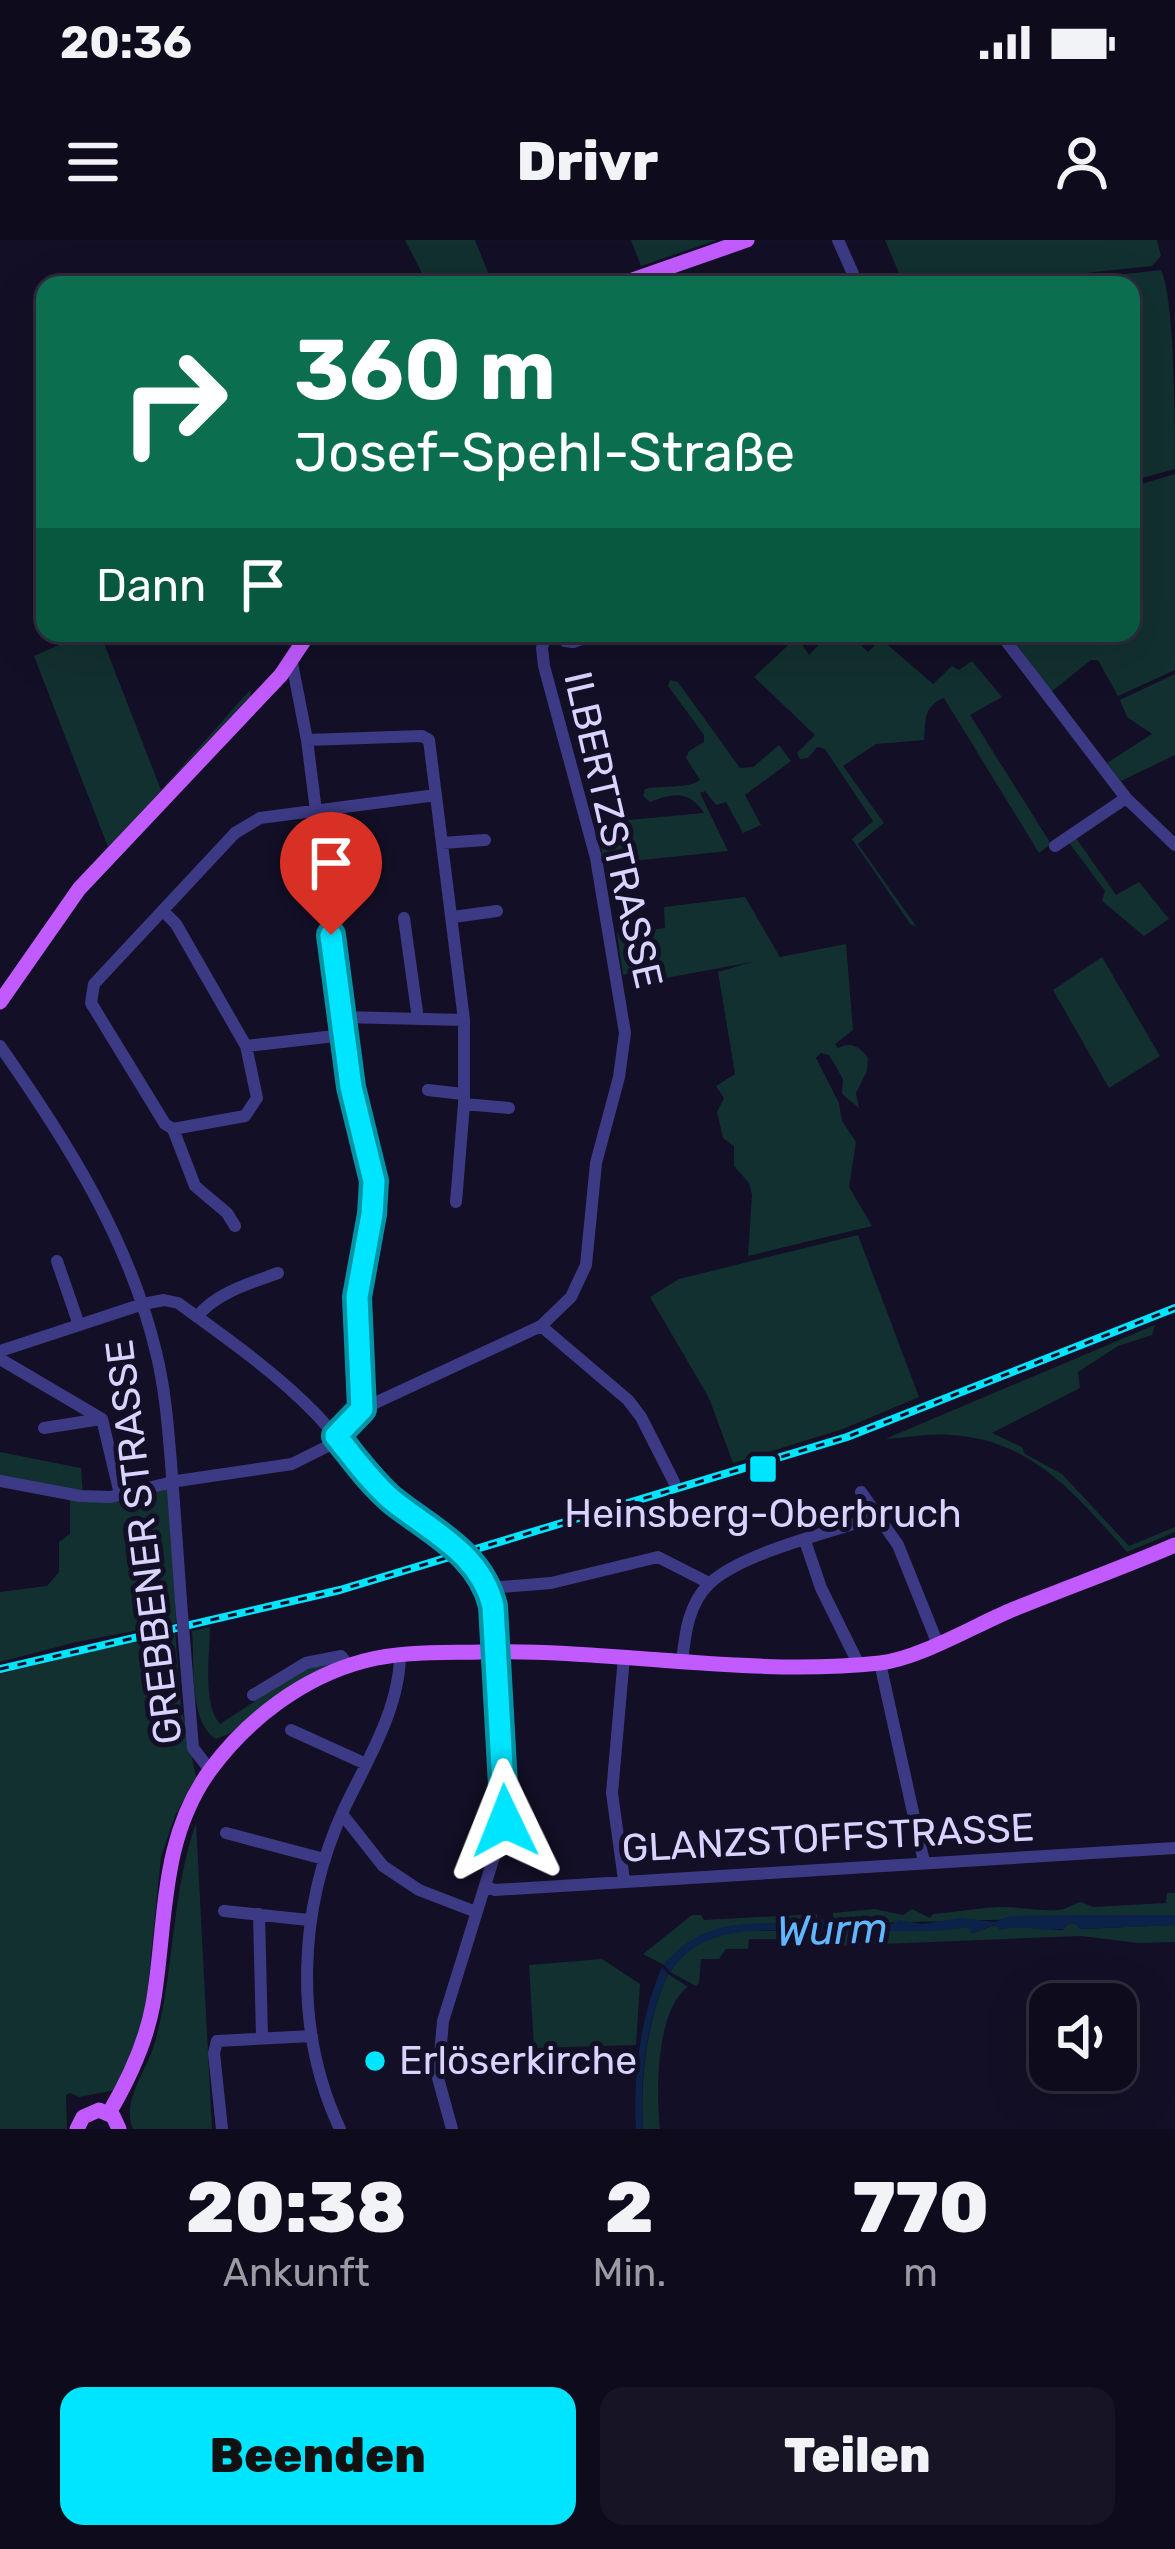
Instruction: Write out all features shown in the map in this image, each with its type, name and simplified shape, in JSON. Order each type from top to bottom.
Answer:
[{"type":"main road","points":[[644,276],[747,240]]},
{"type":"main road","points":[[0,1002],[80,889],[292,662],[304,642]]},
{"type":"main road","points":[[109,2114],[130,2075],[152,2008],[168,1866],[177,1835],[210,1770],[241,1735],[288,1695],[349,1666],[400,1654],[553,1650],[764,1668],[880,1663],[1175,1546]]},
{"type":"main road","points":[[77,2129],[88,2113],[109,2114]]},
{"type":"main road","points":[[109,2114],[119,2129]]},
{"type":"street","points":[[838,240],[854,276]]},
{"type":"street","name":"ILBERTZSTRASSE","points":[[362,1409],[541,1326],[571,1297],[586,1265],[598,1150],[619,1077],[625,1033],[596,858],[544,666],[544,642]]},
{"type":"street","points":[[1007,642],[1126,798],[1158,834],[1175,845]]},
{"type":"street","points":[[0,1481],[80,1496],[120,1494],[292,1464],[328,1446],[362,1409],[357,1297],[374,1181],[351,1087],[307,740],[292,662]]},
{"type":"street","points":[[307,740],[422,736],[429,740],[464,1020],[456,1202]]},
{"type":"street","points":[[235,1226],[195,1186],[173,1130],[100,1019],[89,993],[248,824],[260,818],[436,795]]},
{"type":"street","points":[[1055,846],[1126,798]]},
{"type":"street","points":[[442,843],[485,841]]},
{"type":"street","points":[[453,916],[497,910]]},
{"type":"street","points":[[163,911],[176,924],[246,1046],[256,1098],[253,1109],[244,1116],[173,1130]]},
{"type":"street","points":[[404,918],[418,1019]]},
{"type":"street","points":[[342,1017],[464,1020]]},
{"type":"street","points":[[246,1046],[344,1035]]},
{"type":"street","name":"GREBBENER STRASSE","points":[[0,1046],[82,1172],[143,1304],[160,1368],[171,1463],[193,1748],[210,1770]]},
{"type":"street","points":[[428,1090],[509,1108]]},
{"type":"street","points":[[57,1261],[80,1324]]},
{"type":"street","name":"GREBBENER STRASSE","points":[[197,1317],[204,1307],[238,1287],[278,1273]]},
{"type":"street","name":"GREBBENER STRASSE","points":[[143,1304],[178,1303],[289,1388],[367,1475],[472,1562],[489,1588]]},
{"type":"street","points":[[0,1355],[143,1304]]},
{"type":"street","points":[[541,1326],[628,1400],[674,1482]]},
{"type":"street","points":[[0,1355],[102,1419],[120,1494]]},
{"type":"street","points":[[44,1427],[102,1419]]},
{"type":"street","points":[[861,1492],[898,1545],[937,1642]]},
{"type":"street","points":[[682,1662],[687,1623],[710,1583],[766,1553],[879,1516]]},
{"type":"street","points":[[805,1541],[821,1588],[859,1663]]},
{"type":"street","points":[[451,2129],[438,2078],[443,2021],[505,1821],[489,1588],[551,1583],[658,1557],[710,1583]]},
{"type":"street","points":[[340,2129],[325,2097],[307,2006],[309,1920],[325,1859],[395,1690],[400,1654]]},
{"type":"street","points":[[254,1695],[319,1658],[341,1656],[349,1666]]},
{"type":"street","points":[[624,1657],[613,1793],[624,1880]]},
{"type":"street","points":[[880,1663],[924,1862]]},
{"type":"street","points":[[292,1730],[366,1764]]},
{"type":"street","points":[[342,1814],[383,1867],[419,1890],[476,1912]]},
{"type":"street","points":[[226,1833],[325,1859]]},
{"type":"street","name":"GLANZSTOFFSTRASSE","points":[[485,1887],[1175,1848]]},
{"type":"street","points":[[224,1911],[309,1920]]},
{"type":"street","points":[[259,1914],[262,2037]]},
{"type":"street","points":[[222,2129],[214,2053],[217,2041],[312,2036]]},
{"type":"green space","points":[[405,240],[475,240],[489,276],[423,276]]},
{"type":"green space","points":[[631,240],[717,240],[641,266]]},
{"type":"green space","points":[[885,240],[1157,240],[1161,256],[1152,266],[1057,276],[900,276]]},
{"type":"green space","points":[[1161,270],[1166,285],[1175,469],[1140,479],[1140,276],[1108,276]]},
{"type":"green space","points":[[1175,474],[1175,670],[1118,696],[1098,660],[1091,660],[1051,692],[1015,642],[1140,642],[1140,484]]},
{"type":"green space","points":[[66,642],[103,642],[161,790],[250,690],[251,695],[108,847],[34,656]]},
{"type":"green space","points":[[792,642],[800,642],[809,655],[821,642],[857,642],[868,652],[884,642],[933,684],[952,666],[959,670],[972,661],[1002,697],[970,715],[1051,844],[1039,853],[944,698],[937,701],[927,714],[924,740],[876,744],[843,766],[884,823],[858,844],[916,926],[911,925],[852,839],[873,821],[825,749],[817,747],[808,758],[800,759],[797,753],[815,735],[754,677]]},
{"type":"green space","points":[[1175,674],[1175,755],[1121,781],[1107,763],[1152,734],[1127,717],[1120,700]]},
{"type":"green space","points":[[670,680],[678,682],[740,768],[753,767],[779,745],[791,761],[745,795],[761,825],[743,833],[726,802],[716,805],[705,791],[700,793],[728,851],[604,864],[596,823],[704,813],[687,797],[674,795],[650,802],[643,796],[645,789],[700,780],[686,758],[704,742],[704,735],[668,686]]},
{"type":"green space","points":[[1074,835],[1116,895],[1139,882],[1169,919],[1144,936],[1102,901],[1105,891],[1067,840]]},
{"type":"green space","points":[[745,897],[780,957],[846,944],[853,1030],[835,1044],[838,1048],[855,1046],[868,1058],[856,1093],[859,1108],[842,1094],[843,1079],[829,1055],[821,1053],[816,1058],[839,1103],[842,1121],[856,1142],[849,1187],[872,1226],[748,1256],[752,1195],[749,1183],[734,1166],[734,1146],[723,1138],[717,1112],[724,1098],[716,1086],[735,1074],[718,972],[752,962],[650,981],[647,969],[623,975],[617,933],[665,928],[664,907]]},
{"type":"green space","points":[[1102,957],[1160,1056],[1109,1088],[1053,990]]},
{"type":"green space","points":[[858,1235],[919,1397],[843,1429],[733,1463],[709,1398],[650,1297],[679,1279]]},
{"type":"green space","points":[[1155,1325],[1152,1335],[1118,1346],[1078,1372],[1080,1388],[992,1433],[1062,1474],[1129,1546],[1175,1527],[1175,1532],[1127,1552],[1071,1491],[1006,1447],[951,1435],[885,1439]]},
{"type":"green space","points":[[0,1452],[81,1468],[83,1494],[0,1478]]},
{"type":"green space","points":[[172,1487],[176,1623],[0,1662],[0,1592],[47,1586],[59,1572],[59,1542],[70,1534],[70,1499]]},
{"type":"green space","points":[[210,1627],[209,1692],[220,1724],[312,1664],[338,1662],[289,1686],[231,1733],[216,1739],[201,1719],[194,1674],[192,1631]]},
{"type":"green space","points":[[175,1631],[181,1705],[196,1777],[175,1816],[161,1857],[145,2014],[137,2044],[116,2090],[66,2095],[67,2129],[0,2129],[0,1674]]},
{"type":"green space","points":[[196,1823],[212,2129],[133,2129],[130,2108],[155,2042],[182,1877]]},
{"type":"green space","points":[[1167,1893],[1175,1893],[1175,1915],[833,1924],[833,1913],[875,1909],[903,1915],[912,1909],[930,1918],[998,1907],[1050,1910],[1081,1902],[1093,1907],[1166,1903]]},
{"type":"green space","points":[[817,1914],[818,1924],[754,1924],[715,1930],[697,1937],[664,1965],[643,1954],[692,1915],[704,1920]]},
{"type":"green space","points":[[1069,1923],[1080,1929],[1175,1925],[1175,1942],[1081,1936],[833,1946],[832,1934],[968,1927],[973,1933],[995,1925],[1063,1930]]},
{"type":"green space","points":[[739,1931],[818,1931],[818,1939],[749,1939],[748,1949],[726,1949],[719,1959],[701,1959],[696,1986],[670,1972],[700,1944]]},
{"type":"green space","points":[[602,1959],[640,1984],[636,2045],[534,2048],[529,1965]]},
{"type":"green space","points":[[668,1974],[688,1987],[677,1998],[664,2032],[660,2129],[643,2129],[647,2050]]},
{"type":"water","points":[[1175,1915],[1175,1925],[1079,1929],[1069,1923],[1055,1930],[1000,1930],[995,1925],[972,1933],[967,1927],[832,1934],[833,1924],[850,1921],[922,1924],[961,1918],[994,1922],[1011,1916]]},
{"type":"water","points":[[818,1924],[818,1931],[757,1931],[717,1937],[699,1944],[670,1972],[664,1965],[697,1937],[715,1930],[734,1925]]},
{"type":"water","points":[[662,1967],[668,1974],[646,2050],[643,2129],[636,2129],[640,2046]]},
{"type":"waterway","name":"Wurm","points":[[797,1927],[851,1927]]},
{"type":"railway","points":[[0,1669],[340,1590],[847,1437],[1175,1308]]},
{"type":"place","name":"Heinsberg-Oberbruch","points":[[763,1469]]},
{"type":"place","name":"Erlöserkirche","points":[[375,2061]]},
{"type":"route","points":[[331,935],[351,1087],[374,1181],[357,1297],[362,1409],[336,1436],[392,1499],[472,1562],[489,1588],[505,1821]]}]
